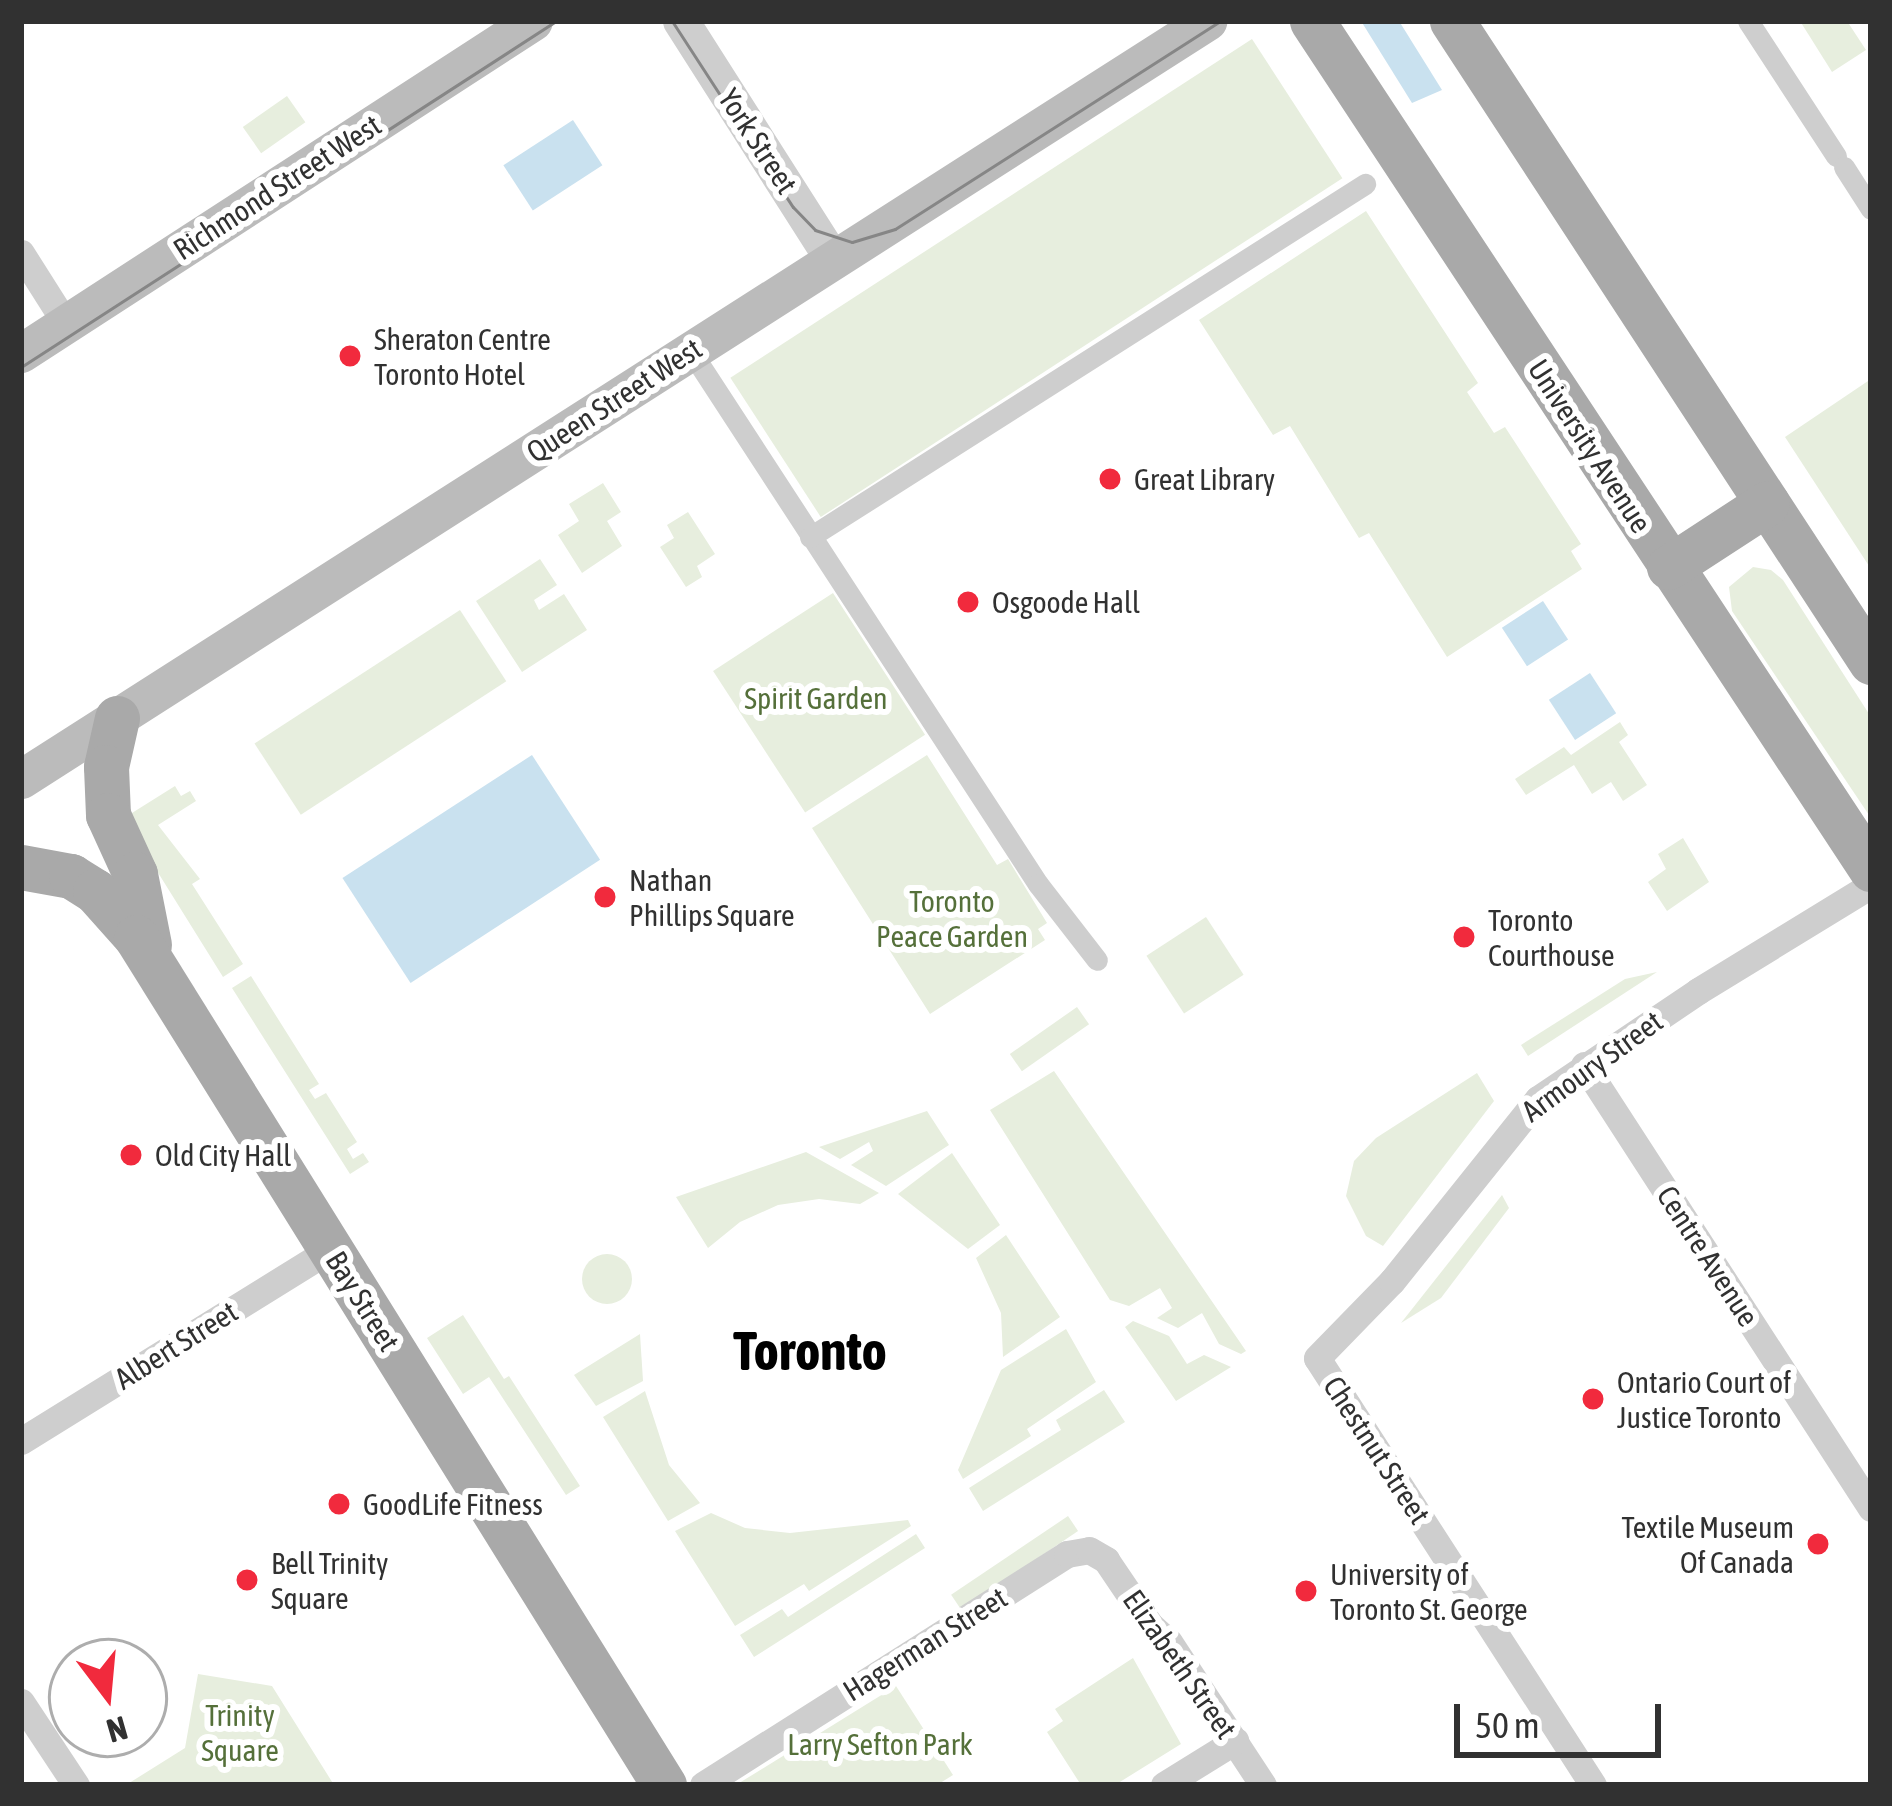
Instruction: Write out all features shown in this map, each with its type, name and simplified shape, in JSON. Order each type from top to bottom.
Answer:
[{"type":"main road","name":"Richmond Street West","points":[[21,353],[533,21]]},
{"type":"main road","name":"Queen Street West","points":[[21,779],[1208,21]]},
{"type":"main road","name":"University Avenue","points":[[1312,21],[1871,869]]},
{"type":"main road","points":[[1452,21],[1871,662]]},
{"type":"main road","points":[[1669,568],[1767,503]]},
{"type":"main road","points":[[117,718],[106,766],[108,815],[135,874],[153,966]]},
{"type":"main road","name":"Bay Street","points":[[21,867],[70,876],[95,891],[153,966],[664,1785]]},
{"type":"street","name":"York Street","points":[[681,21],[834,261]]},
{"type":"street","points":[[1748,21],[1871,209]]},
{"type":"street","points":[[810,537],[1365,184]]},
{"type":"street","points":[[21,253],[66,324]]},
{"type":"street","points":[[690,350],[1061,920],[1097,960]]},
{"type":"street","name":"Armoury Street","points":[[1317,1358],[1392,1281],[1520,1115],[1584,1065],[1871,885]]},
{"type":"street","name":"Centre Avenue","points":[[1584,1065],[1871,1508]]},
{"type":"street","name":"Albert Street","points":[[21,1441],[331,1249]]},
{"type":"street","name":"Chestnut Street","points":[[1317,1358],[1593,1785]]},
{"type":"street","name":"Elizabeth Street","points":[[1089,1550],[1106,1560],[1150,1625],[1169,1642],[1263,1785]]},
{"type":"street","name":"Hagerman Street","points":[[703,1785],[1067,1554],[1089,1550]]},
{"type":"street","points":[[21,1702],[76,1785]]},
{"type":"street","points":[[1164,1785],[1235,1741]]},
{"type":"green space","points":[[1800,21],[1847,21],[1866,50],[1832,72]]},
{"type":"green space","points":[[1252,39],[1342,178],[821,517],[730,378]]},
{"type":"green space","points":[[287,96],[305,122],[261,153],[243,127]]},
{"type":"green space","points":[[1366,211],[1478,383],[1467,392],[1494,433],[1505,427],[1581,544],[1571,551],[1582,569],[1447,657],[1369,533],[1359,538],[1290,426],[1273,435],[1199,320]]},
{"type":"green space","points":[[1871,379],[1871,569],[1785,437]]},
{"type":"green space","points":[[603,483],[621,512],[607,521],[622,546],[582,573],[558,535],[579,521],[569,504]]},
{"type":"green space","points":[[688,512],[715,554],[697,566],[702,577],[686,587],[660,547],[674,538],[667,525]]},
{"type":"green space","points":[[540,559],[557,585],[534,600],[539,610],[564,594],[587,630],[522,672],[476,601]]},
{"type":"green space","points":[[1753,567],[1771,570],[1783,580],[1871,717],[1871,818],[1732,611],[1729,587]]},
{"type":"green space","name":"Spirit Garden","points":[[833,593],[925,735],[805,813],[713,671]]},
{"type":"green space","points":[[460,610],[506,681],[301,815],[255,743]]},
{"type":"green space","points":[[1620,722],[1628,735],[1619,742],[1647,785],[1623,801],[1611,782],[1592,794],[1574,765],[1526,795],[1515,779],[1564,747],[1571,755]]},
{"type":"green space","name":"Toronto Peace Garden","points":[[927,755],[997,865],[1008,859],[1047,923],[1038,929],[1045,940],[930,1014],[812,828]]},
{"type":"green space","points":[[175,786],[181,796],[190,791],[196,801],[158,825],[200,879],[192,884],[243,964],[223,977],[124,818]]},
{"type":"green space","points":[[1683,838],[1709,882],[1667,911],[1648,882],[1666,869],[1658,854]]},
{"type":"green space","points":[[1206,917],[1244,975],[1184,1014],[1146,956]]},
{"type":"green space","points":[[1657,972],[1528,1056],[1521,1045],[1625,979]]},
{"type":"green space","points":[[251,976],[319,1084],[309,1090],[315,1099],[326,1093],[357,1142],[347,1149],[353,1159],[363,1153],[369,1162],[350,1174],[232,988]]},
{"type":"green space","points":[[1077,1007],[1089,1024],[1022,1071],[1010,1054]]},
{"type":"green space","points":[[1054,1071],[1246,1351],[1241,1354],[1219,1344],[1202,1313],[1178,1328],[1157,1318],[1172,1308],[1160,1288],[1129,1306],[1110,1300],[990,1110]]},
{"type":"green space","points":[[1477,1073],[1494,1101],[1383,1246],[1366,1236],[1346,1196],[1354,1161],[1376,1138]]},
{"type":"green space","points":[[927,1111],[949,1145],[886,1186],[851,1165],[873,1151],[869,1142],[840,1159],[819,1147]]},
{"type":"green space","points":[[806,1152],[879,1193],[860,1204],[819,1199],[778,1205],[740,1222],[708,1248],[676,1197]]},
{"type":"green space","points":[[952,1153],[1000,1225],[968,1249],[898,1194]]},
{"type":"green space","points":[[1502,1195],[1509,1208],[1441,1298],[1401,1323]]},
{"type":"green space","points":[[1006,1235],[1060,1317],[1003,1357],[1001,1313],[976,1258]]},
{"type":"green space","points":[[607,1254],[625,1261],[632,1279],[625,1297],[607,1304],[589,1297],[582,1279],[589,1261]]},
{"type":"green space","points":[[463,1315],[580,1486],[566,1495],[489,1377],[463,1394],[427,1338]]},
{"type":"green space","points":[[1133,1321],[1169,1336],[1187,1364],[1204,1355],[1231,1367],[1176,1401],[1125,1327]]},
{"type":"green space","points":[[1066,1329],[1096,1382],[1027,1429],[1031,1436],[963,1479],[958,1470],[1001,1370]]},
{"type":"green space","points":[[640,1334],[643,1381],[596,1406],[574,1375]]},
{"type":"green space","points":[[1104,1390],[1125,1422],[983,1511],[969,1488],[1061,1430],[1056,1420]]},
{"type":"green space","points":[[645,1391],[669,1465],[700,1503],[668,1521],[603,1417]]},
{"type":"green space","points":[[711,1513],[745,1528],[790,1533],[908,1520],[911,1526],[809,1591],[804,1584],[735,1626],[675,1531]]},
{"type":"green space","points":[[1068,1516],[1078,1531],[961,1610],[951,1595]]},
{"type":"green space","points":[[916,1534],[925,1548],[754,1657],[740,1635],[782,1609],[788,1617]]},
{"type":"green space","points":[[1133,1658],[1181,1744],[1115,1785],[1081,1785],[1047,1732],[1063,1721],[1055,1709]]},
{"type":"green space","name":"Trinity Square","points":[[198,1674],[272,1686],[334,1785],[126,1785],[185,1748]]},
{"type":"green space","name":"Larry Sefton Park","points":[[896,1686],[953,1775],[937,1785],[736,1785]]},
{"type":"water","points":[[1361,21],[1399,21],[1442,90],[1412,103]]},
{"type":"water","points":[[573,120],[602,165],[533,210],[503,165]]},
{"type":"water","points":[[1543,601],[1568,640],[1527,666],[1502,628]]},
{"type":"water","points":[[1590,673],[1616,713],[1575,740],[1549,700]]},
{"type":"water","points":[[532,755],[600,860],[411,983],[342,878]]},
{"type":"tram line","points":[[21,367],[556,21]]},
{"type":"tram line","points":[[672,21],[793,207],[815,230],[852,242],[895,229],[1220,21]]},
{"type":"place","name":"Sheraton Centre Toronto Hotel","points":[[350,356]]},
{"type":"place","name":"Great Library","points":[[1110,479]]},
{"type":"place","name":"Osgoode Hall","points":[[968,602]]},
{"type":"place","name":"Nathan Phillips Square","points":[[605,897]]},
{"type":"place","name":"Toronto Courthouse","points":[[1464,937]]},
{"type":"place","name":"Old City Hall","points":[[131,1155]]},
{"type":"place","name":"Ontario Court of Justice Toronto","points":[[1593,1399]]},
{"type":"place","name":"GoodLife Fitness","points":[[339,1504]]},
{"type":"place","name":"Textile Museum Of Canada","points":[[1818,1544]]},
{"type":"place","name":"Bell Trinity Square","points":[[247,1580]]},
{"type":"place","name":"University of Toronto St. George","points":[[1306,1591]]},
{"type":"district","name":"Toronto","points":[[810,1351]]}]
